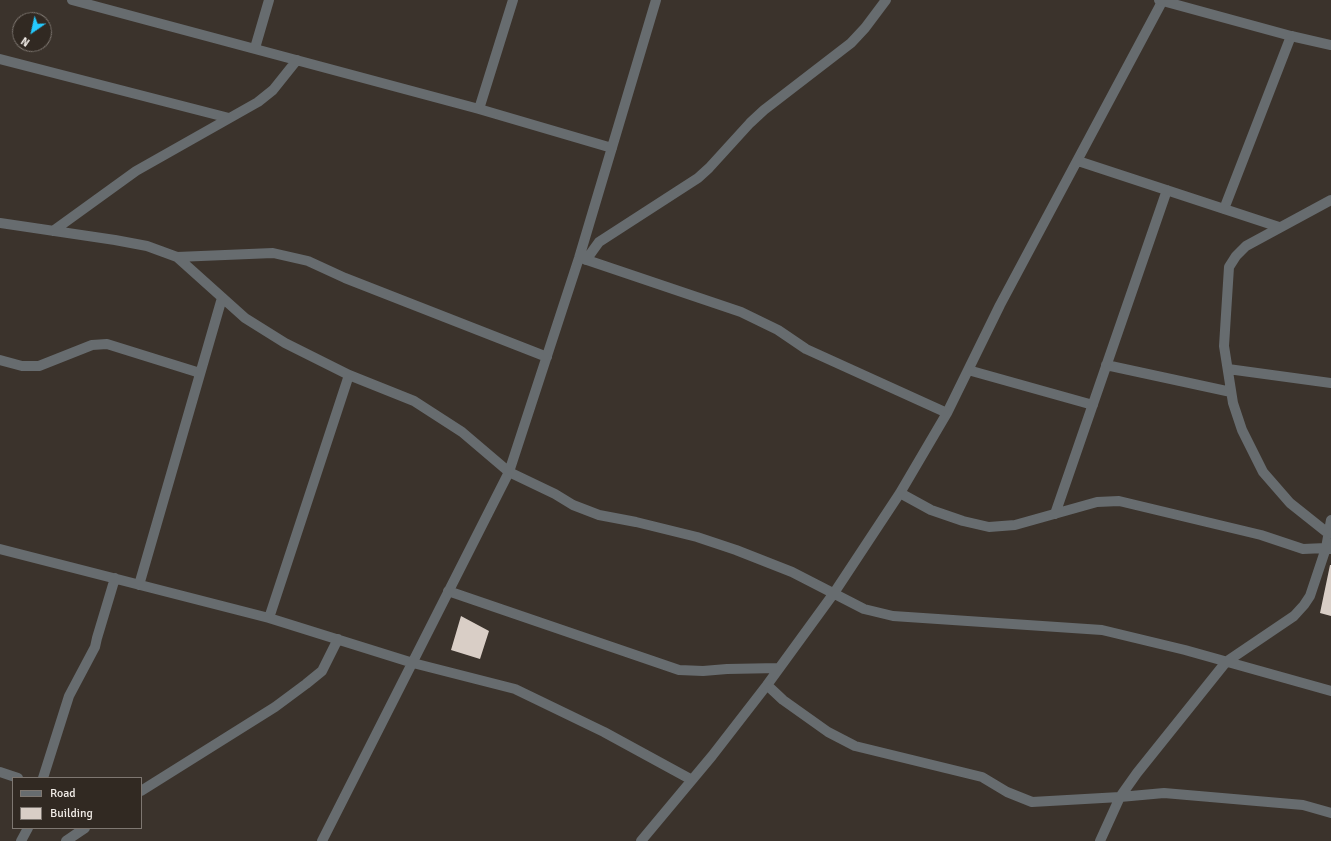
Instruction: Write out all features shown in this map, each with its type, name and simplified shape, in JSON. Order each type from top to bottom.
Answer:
[{"type":"street","points":[[72,0],[479,109],[612,148]]},
{"type":"street","points":[[255,48],[269,0]]},
{"type":"street","points":[[479,109],[513,0]]},
{"type":"street","points":[[322,841],[509,472],[547,357],[583,259],[612,148],[656,0]]},
{"type":"street","points":[[583,259],[600,242],[698,178],[764,110],[851,43],[865,28],[886,0]]},
{"type":"street","points":[[642,841],[767,685],[834,593],[900,493],[947,413],[1000,305],[1078,161],[1161,0],[1291,36],[1331,45]]},
{"type":"street","points":[[1224,209],[1291,36]]},
{"type":"street","points":[[0,59],[229,118]]},
{"type":"street","points":[[53,231],[136,171],[258,102],[273,90],[297,60]]},
{"type":"street","points":[[1078,161],[1279,227]]},
{"type":"street","points":[[1055,514],[1166,190]]},
{"type":"street","points":[[1329,534],[1290,503],[1263,472],[1242,430],[1233,403],[1224,346],[1229,267],[1236,256],[1246,246],[1331,200]]},
{"type":"street","points":[[0,223],[147,246],[176,257],[245,318],[285,343],[349,375],[414,401],[462,432],[509,472],[555,494],[573,505],[599,515],[636,522],[697,537],[736,550],[792,572],[864,609],[894,616],[1102,630],[1185,650],[1331,692]]},
{"type":"street","points":[[176,257],[273,253],[308,261],[345,278],[547,357]]},
{"type":"street","points":[[583,259],[741,312],[778,330],[806,349],[947,413]]},
{"type":"street","points":[[139,585],[222,298]]},
{"type":"street","points":[[0,360],[22,366],[39,366],[92,345],[107,344],[200,373]]},
{"type":"street","points":[[1106,365],[1231,392]]},
{"type":"street","points":[[1228,369],[1331,382]]},
{"type":"street","points":[[968,370],[1093,405]]},
{"type":"street","points":[[269,618],[349,375]]},
{"type":"street","points":[[900,493],[931,510],[989,528],[1015,525],[1097,502],[1119,501],[1261,535],[1302,549],[1329,549]]},
{"type":"street","points":[[1100,841],[1120,797],[1137,773],[1226,662],[1294,616],[1304,605],[1310,596],[1329,549],[1331,520]]},
{"type":"street","points":[[0,549],[269,618],[413,662],[515,689],[604,732],[692,780]]},
{"type":"street","points":[[43,777],[69,696],[95,647],[115,578]]},
{"type":"street","points":[[448,591],[679,670],[779,668]]},
{"type":"street","points":[[142,790],[275,707],[306,684],[322,671],[338,639]]},
{"type":"street","points":[[767,685],[783,700],[828,732],[854,746],[982,777],[1007,792],[1032,802],[1164,793],[1303,805],[1331,813]]},
{"type":"street","points":[[0,772],[15,777]]},
{"type":"street","points":[[21,841],[27,829]]},
{"type":"street","points":[[66,841],[84,829]]},
{"type":"building","points":[[1331,565],[1331,616],[1320,613]]},
{"type":"building","points":[[461,616],[489,631],[480,659],[451,650]]}]
